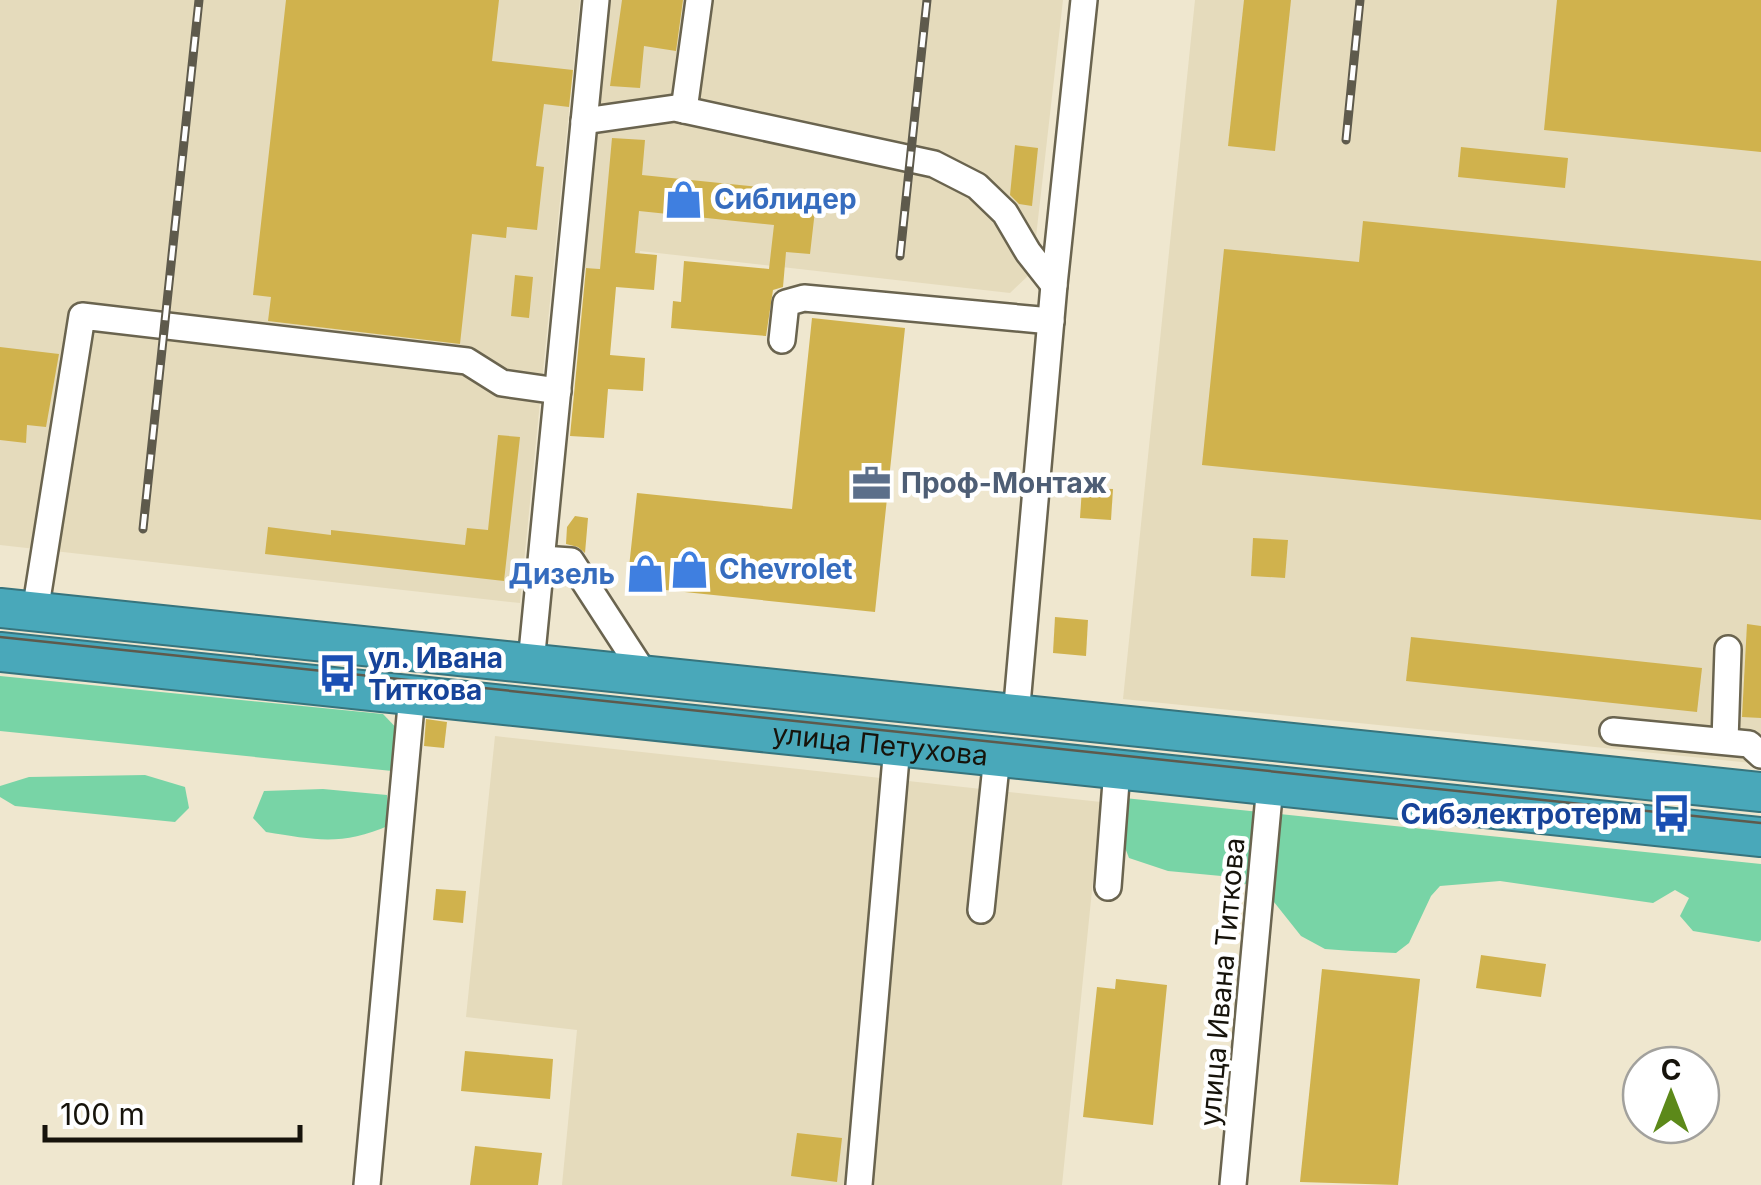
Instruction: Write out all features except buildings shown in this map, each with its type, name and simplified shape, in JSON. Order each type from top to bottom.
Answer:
[{"type":"highway","name":"улица Петухова","points":[[18,610],[1761,792]]},
{"type":"highway","points":[[160,669],[167,643],[161,624]]},
{"type":"highway","points":[[298,683],[297,657],[304,639]]},
{"type":"highway","name":"улица Петухова","points":[[0,652],[1761,836]]},
{"type":"street","points":[[531,663],[596,0]]},
{"type":"street","points":[[684,110],[698,0]]},
{"type":"street","points":[[1016,716],[1084,0]]},
{"type":"street","points":[[584,121],[675,108],[934,164],[977,186],[1005,213],[1054,285]]},
{"type":"street","points":[[782,340],[786,303],[804,298],[1051,321]]},
{"type":"street","points":[[18,610],[82,316],[468,361],[502,383],[558,391]]},
{"type":"street","points":[[542,558],[571,561],[645,674]]},
{"type":"street","points":[[1726,741],[1728,649]]},
{"type":"street","points":[[367,1185],[412,695]]},
{"type":"street","points":[[1613,731],[1749,744],[1761,755]]},
{"type":"street","points":[[860,1185],[898,746]]},
{"type":"street","points":[[981,910],[996,756]]},
{"type":"street","points":[[1108,887],[1117,769]]},
{"type":"street","name":"улица Ивана Титкова","points":[[1233,1185],[1270,785]]},
{"type":"shaded area","points":[[0,0],[580,0],[520,603],[0,545]]},
{"type":"shaded area","points":[[610,0],[1063,0],[1032,272],[1010,293],[640,251],[638,271],[584,268]]},
{"type":"shaded area","name":"Сибэлектротерм","points":[[1195,0],[1761,0],[1761,764],[1123,699]]},
{"type":"shaded area","points":[[495,736],[1101,802],[1062,1185],[562,1185],[577,1030],[466,1017]]},
{"type":"green space","points":[[0,676],[383,714],[405,737],[402,772],[0,731]]},
{"type":"green space","points":[[145,775],[185,787],[189,808],[175,822],[15,806],[0,797],[0,786],[29,777]]},
{"type":"green space","points":[[323,789],[387,795],[390,825],[343,839],[315,839],[266,832],[253,818],[264,791]]},
{"type":"green space","points":[[1105,796],[1761,864],[1761,940],[1693,931],[1680,916],[1689,898],[1675,890],[1653,903],[1500,881],[1440,886],[1431,896],[1409,943],[1396,953],[1325,949],[1301,936],[1270,897],[1232,877],[1168,871],[1129,858]]},
{"type":"tram line","points":[[0,637],[1761,823]]},
{"type":"railway","points":[[143,529],[199,0]]},
{"type":"railway","points":[[900,256],[927,0]]},
{"type":"railway","points":[[1346,140],[1360,0]]},
{"type":"place","name":"Сиблидер","points":[[684,199]]},
{"type":"place","name":"Проф-Монтаж","points":[[871,483]]},
{"type":"place","name":"Chevrolet","points":[[689,569]]},
{"type":"place","name":"Дизель","points":[[645,574]]},
{"type":"place","name":"ул. Ивана Титкова","points":[[338,674]]},
{"type":"place","name":"Сибэлектротерм","points":[[1672,814]]}]
